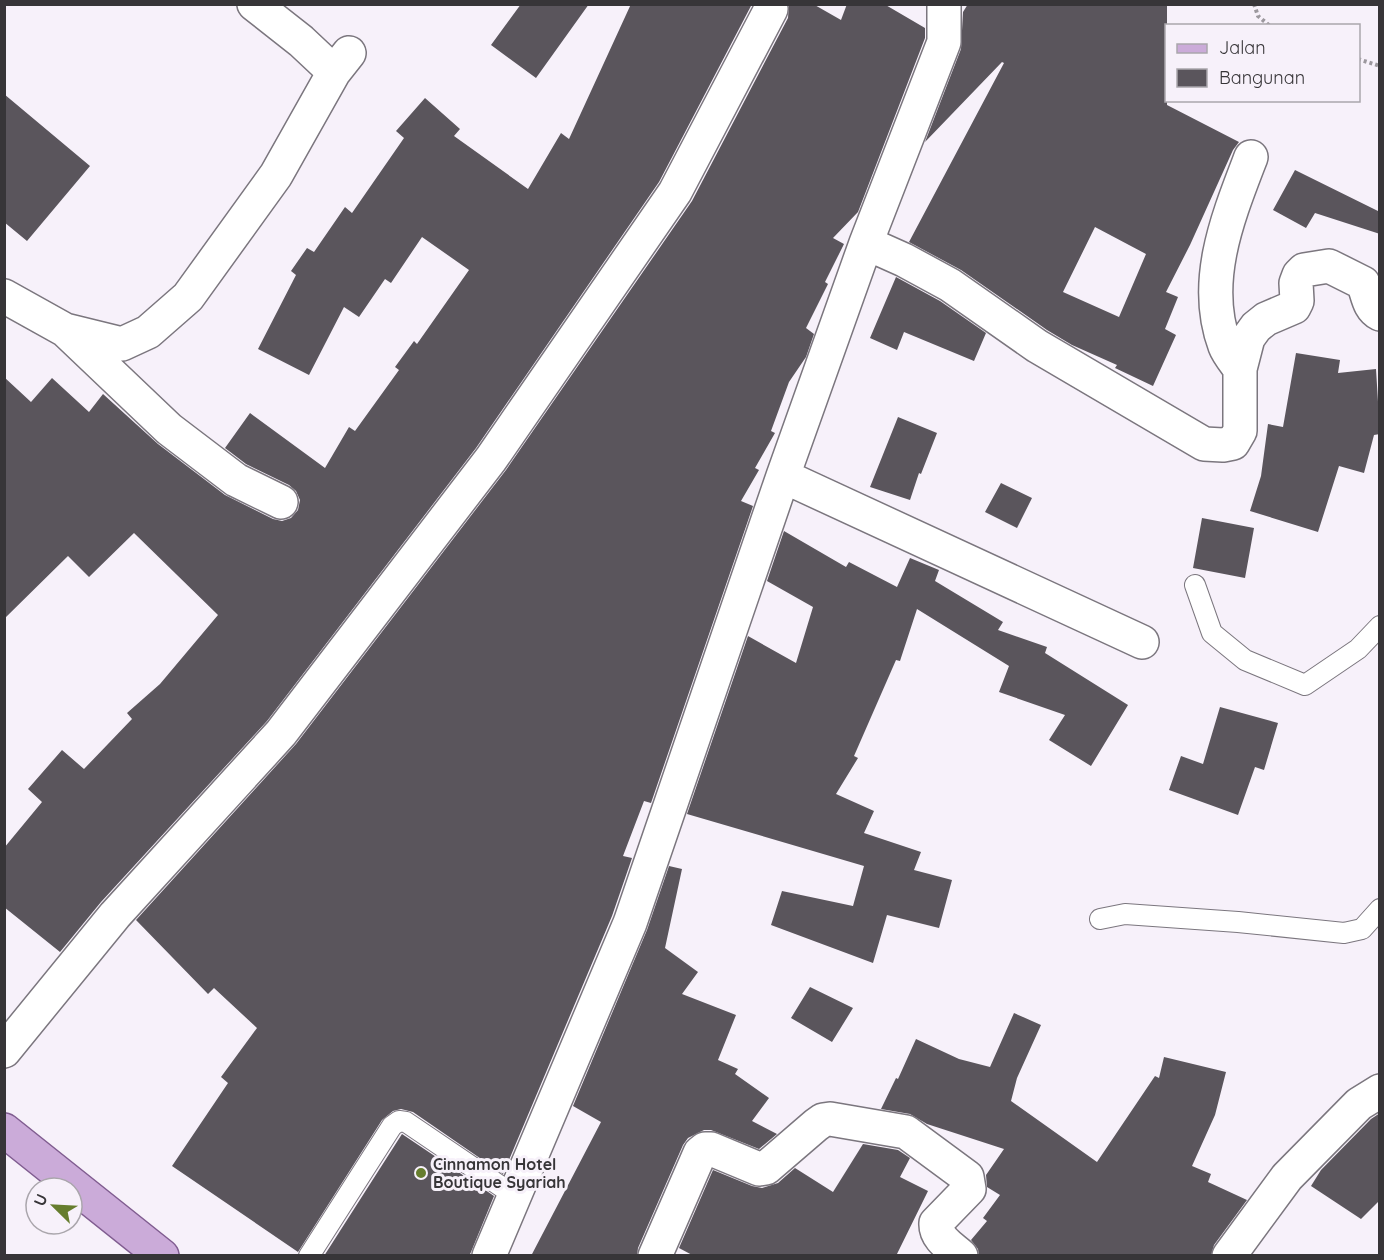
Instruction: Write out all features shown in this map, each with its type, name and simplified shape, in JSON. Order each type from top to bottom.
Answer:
[{"type":"main road","points":[[4,1130],[162,1256]]},
{"type":"street","points":[[65,330],[122,344],[148,332],[188,297],[276,175],[341,62],[301,41],[254,4]]},
{"type":"street","points":[[4,1051],[115,915],[281,733],[491,459],[675,192],[771,9],[770,4]]},
{"type":"street","points":[[489,1256],[630,923],[783,476],[866,243],[944,42],[944,4]]},
{"type":"street","points":[[1240,369],[1226,348],[1219,324],[1215,295],[1217,262],[1229,212],[1251,157]]},
{"type":"street","points":[[866,243],[950,285],[1037,346],[1204,444],[1233,443],[1240,431],[1240,369],[1248,338],[1266,319],[1294,307],[1297,301],[1296,283],[1304,270],[1329,266],[1363,283],[1370,305],[1380,314]]},
{"type":"street","points":[[4,296],[65,330],[169,429],[236,480],[281,502]]},
{"type":"street","points":[[783,476],[1142,642]]},
{"type":"street","points":[[1229,1256],[1287,1177],[1359,1104],[1380,1091]]},
{"type":"street","points":[[655,1256],[700,1153],[705,1149],[711,1149],[759,1169],[766,1168],[816,1125],[823,1120],[830,1119],[906,1132],[968,1177],[969,1189],[936,1223],[939,1237],[960,1256]]},
{"type":"lane","points":[[1195,585],[1212,633],[1245,660],[1305,685],[1358,649],[1380,627]]},
{"type":"lane","points":[[1100,919],[1125,914],[1344,933],[1362,928],[1380,909]]},
{"type":"lane","points":[[309,1256],[392,1126],[399,1121],[406,1122],[515,1196]]},
{"type":"path","points":[[1254,4],[1258,16],[1268,24]]},
{"type":"path","points":[[1360,59],[1380,66]]},
{"type":"building","points":[[521,4],[589,4],[536,78],[491,45]]},
{"type":"building","points":[[631,4],[752,4],[659,182],[476,448],[267,721],[101,902],[60,952],[4,907],[4,848],[42,802],[28,789],[62,750],[84,769],[132,719],[127,713],[160,684],[218,615],[134,533],[89,577],[68,556],[4,619],[4,377],[31,402],[52,378],[89,412],[103,394],[158,444],[225,495],[273,519],[282,521],[291,518],[298,510],[300,500],[296,491],[289,485],[246,464],[225,448],[250,413],[325,468],[349,427],[355,431],[399,370],[395,367],[414,341],[417,344],[469,270],[422,237],[391,283],[385,279],[359,317],[344,307],[309,375],[258,349],[296,275],[291,271],[307,248],[314,252],[345,207],[352,213],[404,138],[396,131],[425,98],[460,129],[454,136],[528,189],[561,133],[569,139]]},
{"type":"building","points":[[789,4],[813,4],[841,20],[847,4],[884,4],[925,28],[925,38],[858,212],[833,238],[844,244],[825,282],[828,284],[806,328],[814,334],[806,357],[789,382],[771,431],[775,433],[755,468],[759,470],[741,501],[753,506],[651,803],[644,801],[623,856],[632,858],[612,916],[503,1174],[413,1112],[401,1109],[393,1111],[382,1120],[298,1252],[172,1166],[228,1083],[221,1077],[257,1028],[214,988],[208,994],[136,920],[296,744],[506,470],[692,201],[788,18]]},
{"type":"building","points":[[968,4],[1167,4],[1165,102],[1239,142],[1233,150],[1166,292],[1178,297],[1165,329],[1176,335],[1153,386],[1115,368],[1117,365],[1072,345],[961,270],[909,242],[1004,63],[1002,62],[925,142],[961,49],[963,12]],"holes":[[[1095,227],[1146,254],[1119,317],[1063,292]]]},
{"type":"building","points":[[4,94],[90,166],[27,241],[4,222]]},
{"type":"building","points":[[1295,170],[1380,212],[1380,234],[1315,213],[1306,228],[1273,210]]},
{"type":"building","points":[[896,277],[940,301],[986,333],[974,361],[904,332],[897,350],[870,338]]},
{"type":"building","points":[[1296,353],[1340,360],[1338,373],[1376,369],[1380,434],[1374,435],[1364,473],[1339,466],[1318,532],[1250,511],[1261,476],[1268,424],[1283,427]]},
{"type":"building","points":[[898,417],[937,433],[910,500],[870,487]]},
{"type":"building","points":[[1001,483],[1032,498],[1017,528],[985,512]]},
{"type":"building","points":[[1202,518],[1254,528],[1245,578],[1193,568]]},
{"type":"building","points":[[784,531],[846,567],[849,562],[897,587],[910,558],[939,570],[935,581],[1003,622],[998,630],[1047,647],[1045,653],[1128,705],[1091,766],[1049,740],[1065,715],[999,692],[1009,666],[917,609],[900,661],[896,660],[854,756],[858,758],[836,794],[874,811],[864,833],[921,852],[914,870],[952,880],[939,928],[887,915],[873,963],[771,925],[782,891],[853,906],[864,866],[687,814],[748,636],[796,663],[813,607],[767,581]]},
{"type":"building","points":[[1220,707],[1278,723],[1264,770],[1255,767],[1238,815],[1169,790],[1181,756],[1203,764]]},
{"type":"building","points":[[669,866],[682,869],[665,948],[698,972],[682,994],[736,1015],[718,1060],[738,1069],[735,1074],[769,1098],[752,1121],[777,1134],[759,1149],[711,1130],[704,1130],[688,1138],[638,1248],[637,1256],[531,1256],[601,1122],[573,1106],[647,930]]},
{"type":"building","points":[[810,987],[853,1008],[832,1042],[791,1018]]},
{"type":"building","points":[[1014,1013],[1041,1025],[1017,1078],[1011,1101],[1097,1162],[1155,1076],[1159,1078],[1164,1057],[1226,1072],[1215,1115],[1192,1166],[1211,1174],[1208,1182],[1247,1200],[1214,1245],[1211,1256],[979,1256],[978,1249],[971,1240],[987,1221],[983,1218],[1000,1195],[987,1187],[986,1175],[1004,1149],[927,1124],[910,1114],[881,1109],[916,1039],[959,1059],[990,1067]]},
{"type":"building","points":[[1380,1113],[1380,1200],[1361,1219],[1311,1186],[1321,1170],[1371,1119]]},
{"type":"building","name":"Cinnamon Hotel Boutique Syariah","points":[[402,1134],[494,1196],[469,1256],[324,1256]]},
{"type":"building","points":[[863,1144],[898,1150],[910,1158],[900,1177],[928,1191],[896,1256],[694,1256],[679,1248],[713,1170],[762,1188],[778,1183],[795,1168],[833,1192]]},
{"type":"place","name":"Cinnamon Hotel Boutique Syariah","points":[[421,1173]]}]
